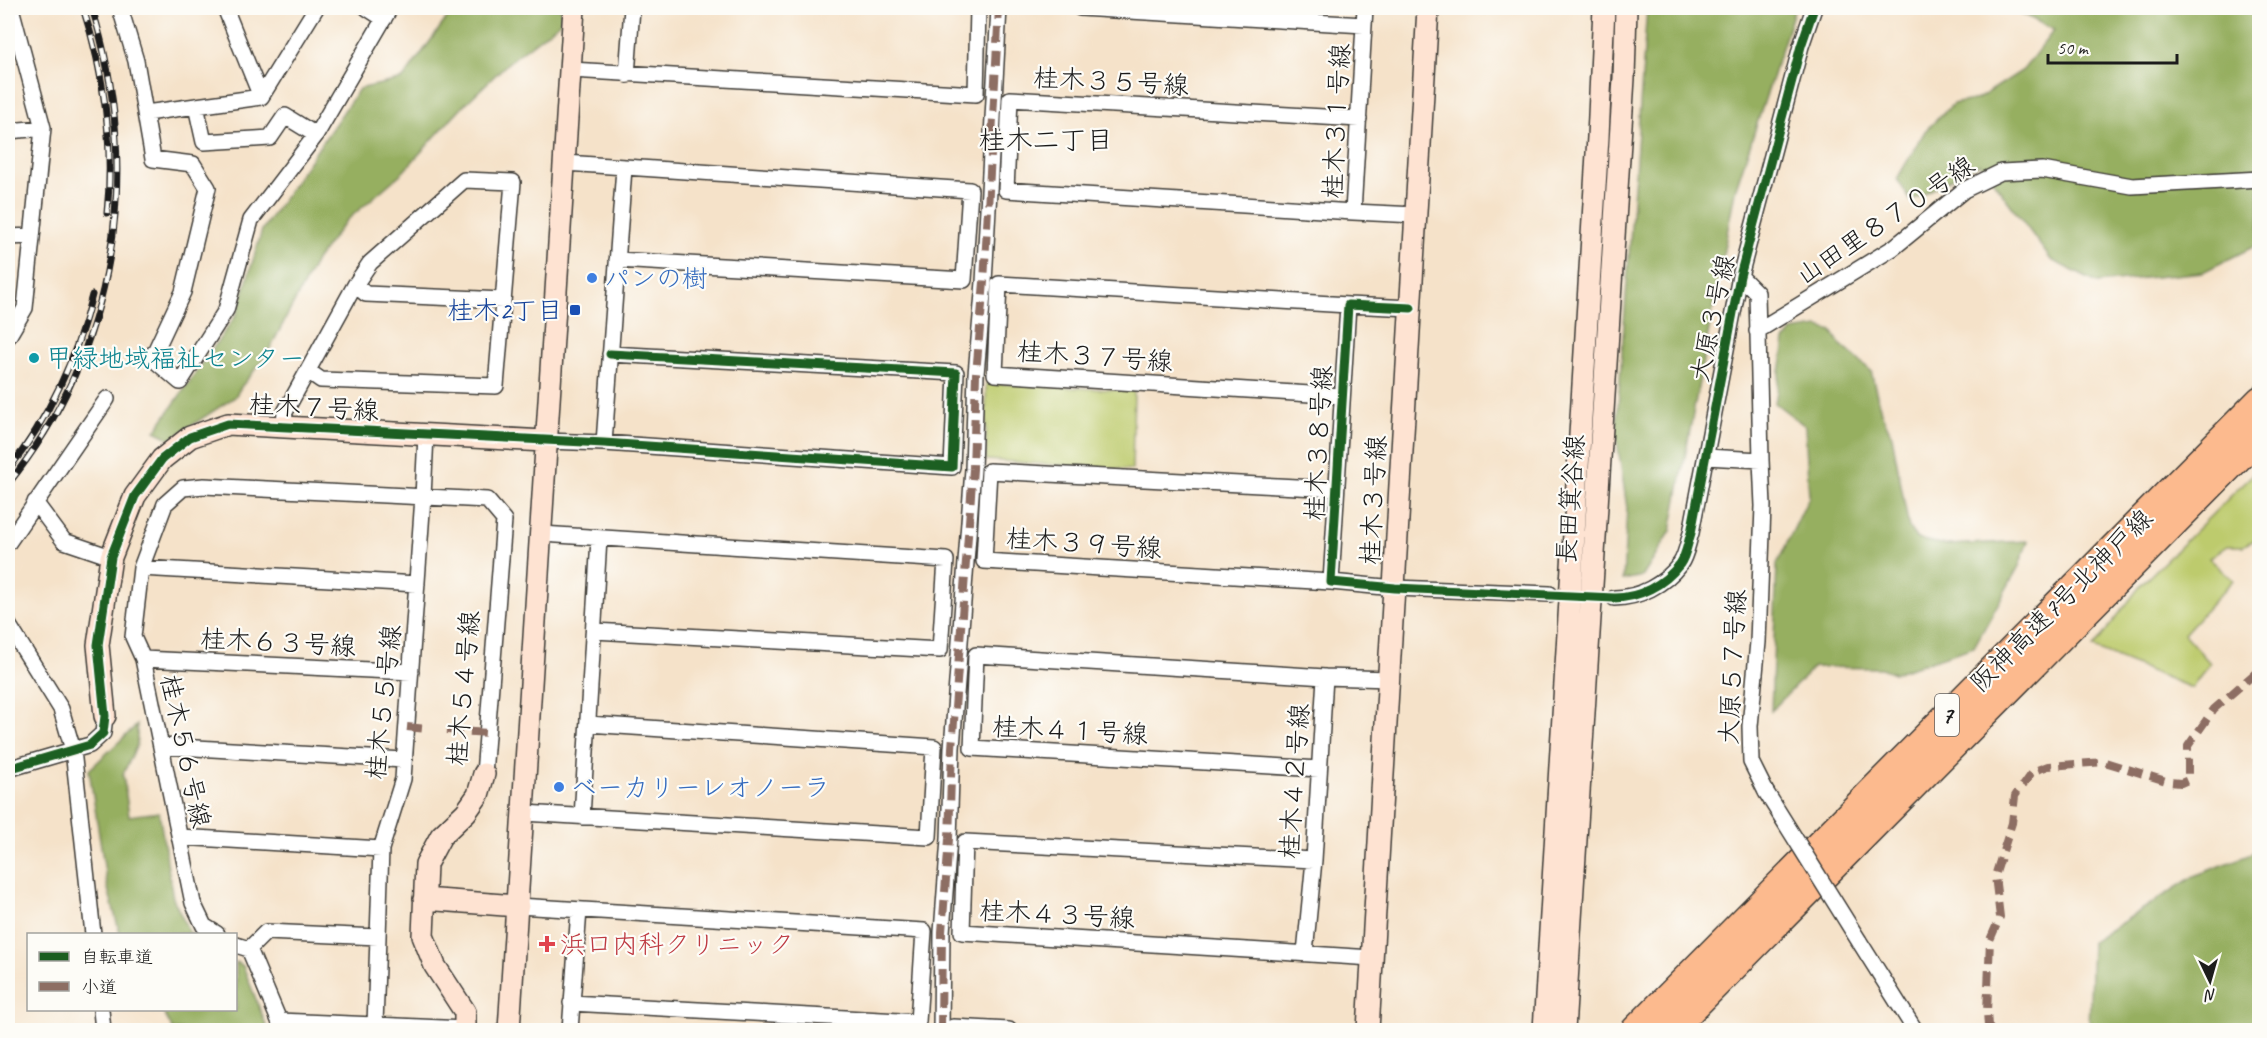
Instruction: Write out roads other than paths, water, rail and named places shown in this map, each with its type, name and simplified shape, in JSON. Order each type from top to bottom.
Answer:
[{"type":"highway","name":"阪神高速7号北神戸線","points":[[1635,1030],[2259,400]]},
{"type":"highway","name":"阪神高速7号北神戸線","points":[[1671,1030],[2259,436]]},
{"type":"street","points":[[8,337],[25,308],[43,128],[11,8]]},
{"type":"street","points":[[120,8],[136,61],[153,159],[193,164],[207,188],[183,292],[152,358],[180,382],[226,310],[251,220],[316,135],[387,13],[367,8]]},
{"type":"street","points":[[225,8],[261,97]]},
{"type":"street","points":[[261,97],[316,8]]},
{"type":"street","points":[[509,1030],[574,8]]},
{"type":"street","points":[[627,75],[632,8]]},
{"type":"street","points":[[571,70],[976,94],[978,8]]},
{"type":"street","points":[[941,1030],[942,932],[949,839],[952,748],[973,469],[976,374],[984,282],[999,8]]},
{"type":"street","points":[[1080,8],[1364,25]]},
{"type":"street","name":"桂木３１号線","points":[[1365,8],[1353,212],[1416,215]]},
{"type":"street","name":"桂木３号線","points":[[1368,1030],[1428,8]]},
{"type":"street","name":"長田箕谷線","points":[[1544,1030],[1598,149],[1604,8]]},
{"type":"street","name":"長田箕谷線","points":[[1564,1030],[1624,78],[1626,8]]},
{"type":"street","name":"大原３号線","points":[[1614,598],[1629,598],[1655,587],[1681,563],[1691,532],[1740,276],[1801,45],[1814,8]]},
{"type":"street","points":[[146,113],[261,97]]},
{"type":"street","name":"桂木３５号線","points":[[1353,212],[1006,190],[1010,99],[1359,119]]},
{"type":"street","points":[[196,106],[204,142],[270,138],[285,116],[316,135]]},
{"type":"street","points":[[8,131],[43,128]]},
{"type":"street","points":[[565,163],[970,190],[963,280],[617,260]]},
{"type":"street","points":[[604,443],[624,168]]},
{"type":"street","name":"山田里８７０号線","points":[[1757,331],[1893,248],[1964,190],[2001,172],[2042,170],[2132,186],[2259,179]]},
{"type":"street","points":[[284,425],[285,412],[355,285],[370,262],[464,180],[513,182],[496,386],[321,380],[308,371]]},
{"type":"street","points":[[8,237],[32,236]]},
{"type":"street","name":"大原５７号線","points":[[1740,276],[1757,293],[1761,460],[1758,642],[1750,726],[1751,762],[1766,792],[1914,1030]]},
{"type":"street","name":"桂木３７号線","points":[[1342,396],[995,374],[999,284],[1348,305]]},
{"type":"street","points":[[355,285],[366,294],[503,300]]},
{"type":"street","points":[[1348,305],[1411,308]]},
{"type":"street","name":"桂木３８号線","points":[[1331,582],[1348,305]]},
{"type":"street","points":[[545,441],[952,467],[956,373],[610,354]]},
{"type":"street","points":[[8,543],[107,399]]},
{"type":"street","name":"桂木７号線","points":[[73,750],[90,745],[103,733],[105,716],[98,645],[111,557],[135,496],[162,459],[190,437],[228,424],[284,425],[545,441]]},
{"type":"street","name":"桂木５５号線","points":[[375,1025],[381,849],[403,779],[426,435]]},
{"type":"street","points":[[1706,457],[1761,460]]},
{"type":"street","name":"桂木３９号線","points":[[1331,582],[984,561],[989,471],[1336,489]]},
{"type":"street","name":"桂木５６号線","points":[[215,933],[204,926],[193,903],[142,659],[133,637],[141,568],[165,504],[183,488],[204,486],[423,497]]},
{"type":"street","name":"桂木５４号線","points":[[423,497],[487,500],[504,520],[484,774],[477,795],[466,812],[441,836],[426,864],[423,936],[435,966],[465,1012],[465,1030]]},
{"type":"street","points":[[36,502],[64,541],[111,557]]},
{"type":"street","points":[[542,534],[945,560],[940,650],[594,631]]},
{"type":"street","points":[[582,817],[598,539]]},
{"type":"street","points":[[141,568],[417,584]]},
{"type":"street","points":[[1331,582],[1395,588],[1550,594]]},
{"type":"street","points":[[8,624],[62,709],[73,750],[93,933]]},
{"type":"street","name":"桂木４１号線","points":[[1319,769],[972,748],[976,655],[1325,677]]},
{"type":"street","name":"桂木６３号線","points":[[142,659],[411,672]]},
{"type":"street","name":"桂木４２号線","points":[[1305,953],[1314,860],[1325,677],[1390,679]]},
{"type":"street","points":[[524,813],[929,837],[934,747],[588,724]]},
{"type":"street","points":[[161,746],[404,760]]},
{"type":"street","points":[[8,769],[73,750]]},
{"type":"street","points":[[180,837],[381,849]]},
{"type":"street","name":"桂木４３号線","points":[[1314,860],[965,842],[962,932],[1372,958]]},
{"type":"street","points":[[424,899],[924,932],[918,1022],[571,1003]]},
{"type":"street","points":[[570,1030],[579,910]]},
{"type":"street","points":[[378,937],[266,932],[242,947],[281,1026],[375,1025],[465,1030]]},
{"type":"street","points":[[101,1011],[103,1030]]},
{"type":"street","points":[[953,1030],[953,1027],[1009,1030]]},
{"type":"railway","points":[[83,8],[97,57],[106,109],[109,161],[107,213]]},
{"type":"railway","points":[[8,484],[45,432],[74,376],[95,318],[110,257],[116,195],[116,132],[107,70],[92,8]]},
{"type":"railway","points":[[8,470],[36,430],[59,387],[78,341],[92,295]]},
{"type":"place","name":"パンの樹","points":[[592,278]]},
{"type":"place","name":"桂木2丁目","points":[[575,310]]},
{"type":"place","name":"甲緑地域福祉センター","points":[[34,358]]},
{"type":"place","name":"ベーカリーレオノーラ","points":[[559,787]]},
{"type":"place","name":"浜口内科クリニック","points":[[547,944]]},
{"type":"district","name":"桂木二丁目","points":[[1046,140]]}]
